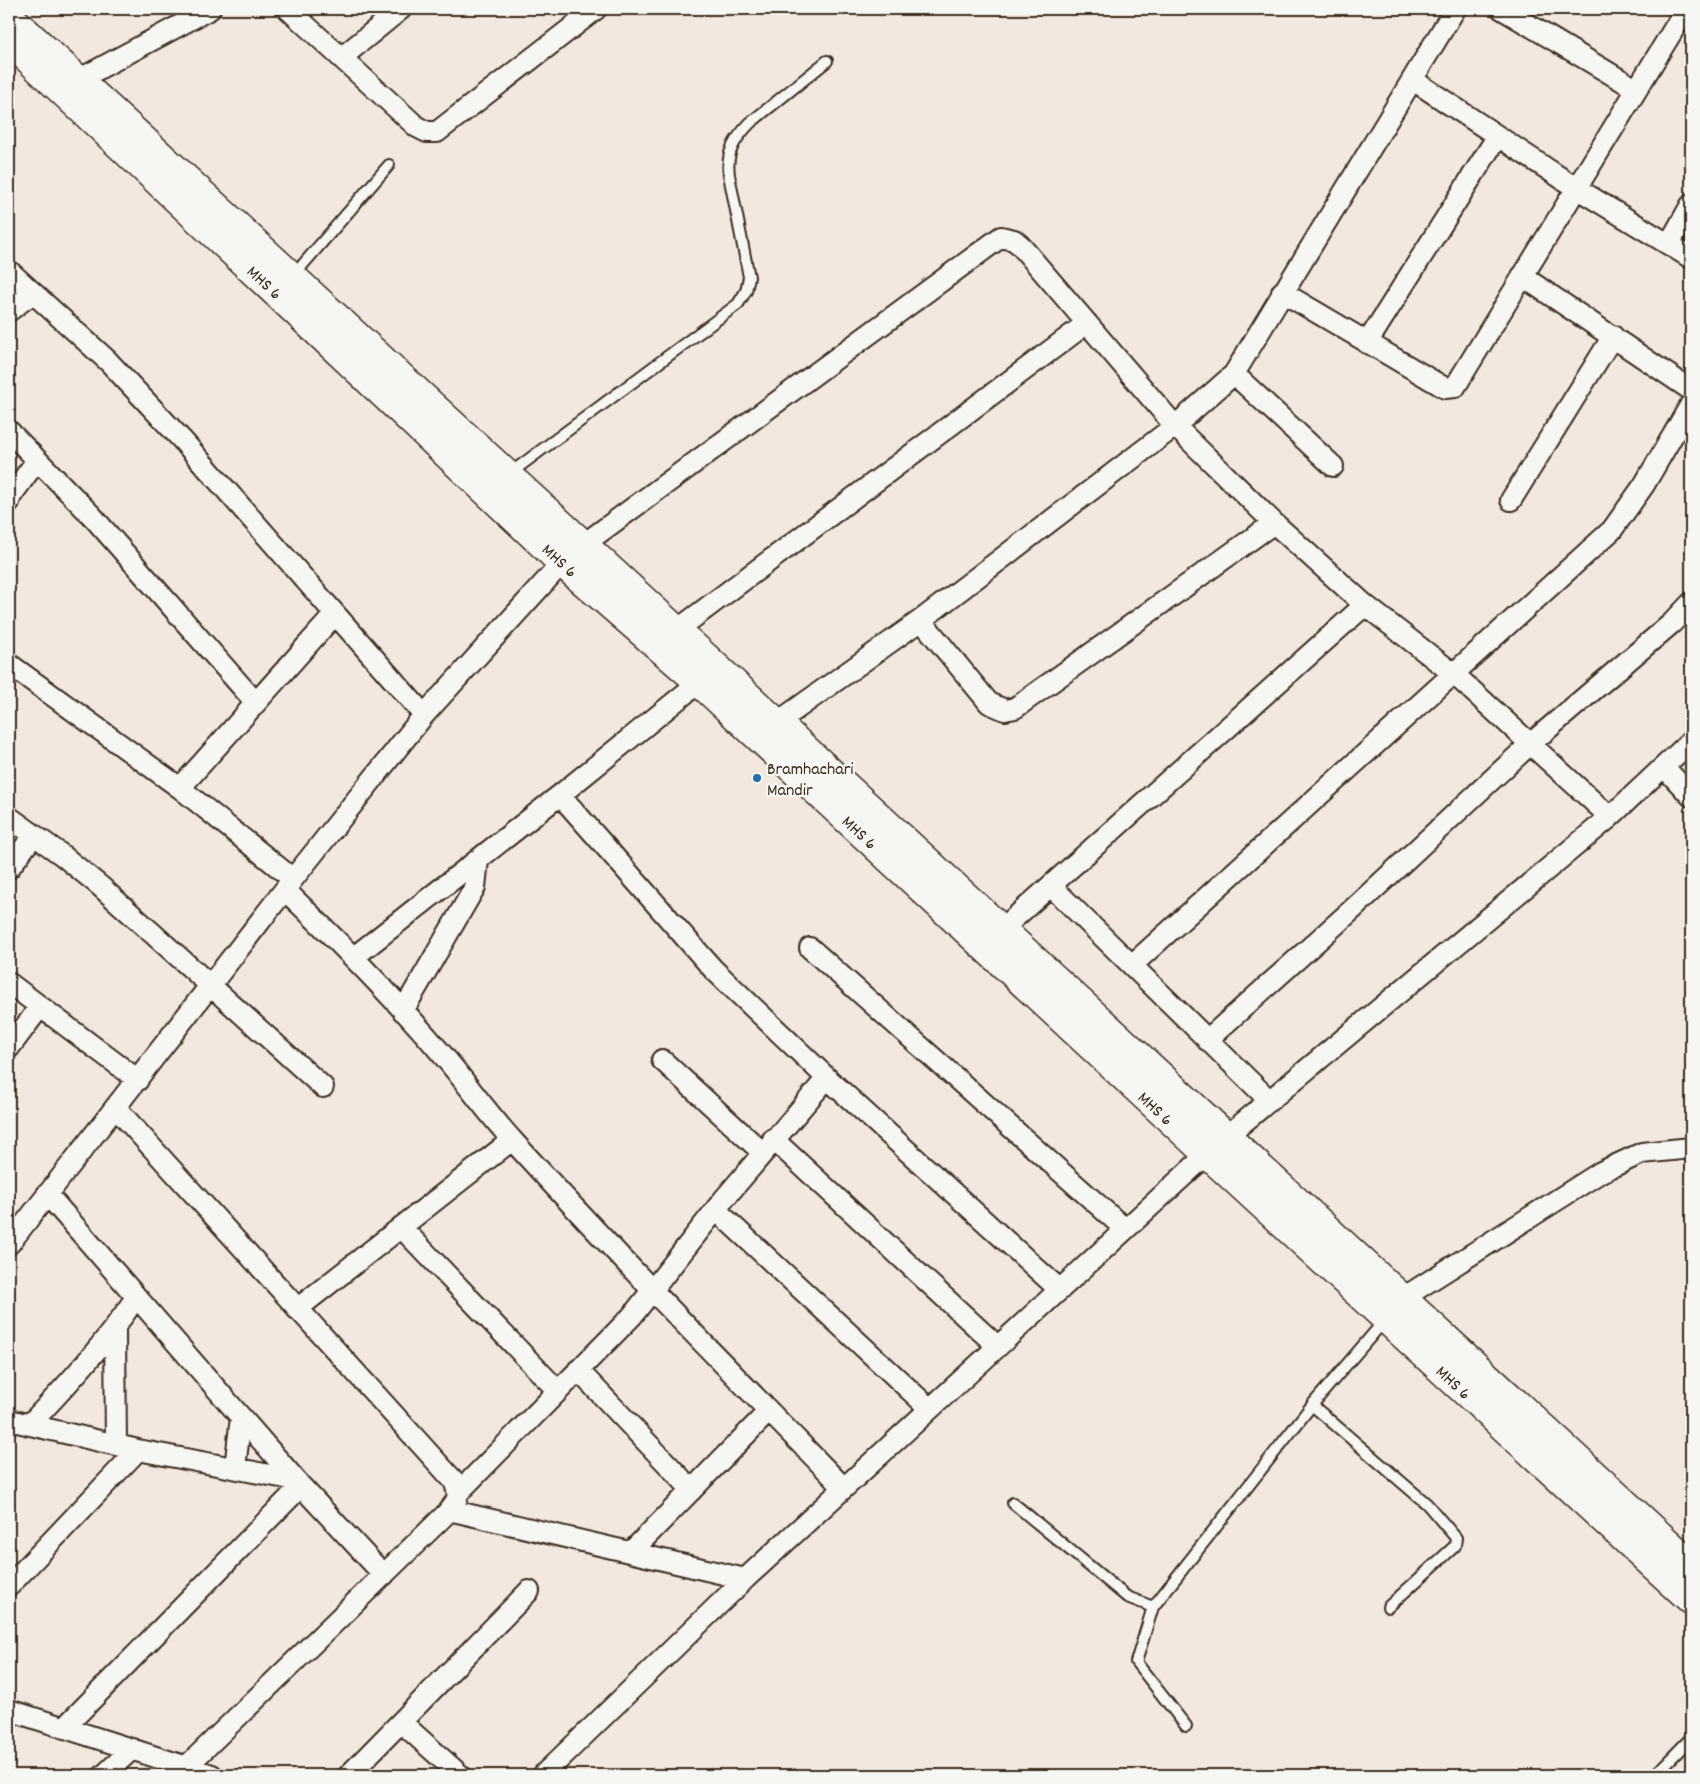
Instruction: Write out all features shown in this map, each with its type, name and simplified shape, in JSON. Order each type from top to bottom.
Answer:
[{"type":"main road","points":[[9,16],[677,630],[708,675],[778,722],[1227,1136],[1394,1308],[1691,1564]]},
{"type":"main road","name":"MHS 6","points":[[9,41],[562,563],[708,675],[1206,1154],[1394,1308],[1691,1600]]},
{"type":"street","points":[[78,80],[210,9]]},
{"type":"street","points":[[288,9],[417,127],[427,132],[437,132],[596,9]]},
{"type":"street","points":[[341,58],[401,9]]},
{"type":"street","points":[[778,722],[921,620],[1175,426],[1234,374],[1455,9]]},
{"type":"street","points":[[1502,9],[1636,89]]},
{"type":"street","points":[[1282,292],[1445,388],[1455,387],[1686,9]]},
{"type":"street","points":[[1413,80],[1576,188],[1691,258]]},
{"type":"street","points":[[1367,343],[1497,137]]},
{"type":"street","points":[[1669,244],[1691,206]]},
{"type":"street","points":[[9,1244],[289,884],[424,715],[562,563],[584,544],[1001,237],[1014,240],[1020,245],[1175,426],[1274,523],[1364,605],[1454,674],[1529,745],[1610,817]]},
{"type":"street","points":[[9,271],[108,361],[184,442],[424,715]]},
{"type":"street","points":[[1522,276],[1691,390]]},
{"type":"street","points":[[9,311],[33,294]]},
{"type":"street","points":[[677,630],[1087,323]]},
{"type":"street","points":[[1511,500],[1613,336]]},
{"type":"street","points":[[1234,374],[1333,466]]},
{"type":"street","points":[[1132,966],[1612,530],[1644,485],[1691,404]]},
{"type":"street","points":[[9,431],[93,517],[256,703]]},
{"type":"street","points":[[9,502],[10,496],[37,460]]},
{"type":"street","points":[[921,620],[989,703],[1005,710],[1015,708],[1274,523]]},
{"type":"street","points":[[1207,1040],[1354,908],[1529,745],[1672,623],[1691,604]]},
{"type":"street","points":[[1002,929],[1364,605]]},
{"type":"street","points":[[180,788],[335,614]]},
{"type":"street","points":[[9,664],[180,788],[289,884],[441,1052],[512,1140],[651,1290],[844,1488]]},
{"type":"street","points":[[354,957],[560,796],[708,675]]},
{"type":"street","points":[[543,1775],[745,1578],[1206,1154],[1610,817],[1691,741]]},
{"type":"street","points":[[1664,767],[1691,796]]},
{"type":"street","points":[[560,796],[713,969],[827,1078],[1060,1290]]},
{"type":"street","points":[[9,817],[100,886],[324,1087]]},
{"type":"street","points":[[9,868],[34,835]]},
{"type":"street","points":[[403,1011],[475,887],[478,860]]},
{"type":"street","points":[[1051,886],[1269,1100]]},
{"type":"street","points":[[810,948],[1125,1229]]},
{"type":"street","points":[[9,983],[138,1080]]},
{"type":"street","points":[[9,1048],[40,1007]]},
{"type":"street","points":[[662,1060],[768,1146],[997,1346]]},
{"type":"street","points":[[186,1767],[384,1575],[578,1370],[632,1316],[768,1146],[827,1078]]},
{"type":"street","points":[[116,1108],[454,1481],[454,1502]]},
{"type":"street","points":[[297,1308],[512,1140]]},
{"type":"street","points":[[1394,1308],[1601,1172],[1642,1153],[1691,1148]]},
{"type":"street","points":[[47,1194],[299,1483],[384,1575]]},
{"type":"street","points":[[716,1210],[930,1409]]},
{"type":"street","points":[[401,1228],[558,1391]]},
{"type":"street","points":[[29,1425],[77,1375],[115,1329],[136,1297]]},
{"type":"street","points":[[115,1329],[116,1445]]},
{"type":"street","points":[[578,1370],[692,1490]]},
{"type":"street","points":[[631,1552],[769,1411]]},
{"type":"street","points":[[235,1468],[241,1417]]},
{"type":"street","points":[[9,1420],[138,1450],[235,1468],[299,1483]]},
{"type":"street","points":[[9,1586],[138,1450]]},
{"type":"street","points":[[64,1728],[299,1483]]},
{"type":"street","points":[[454,1502],[631,1552],[745,1578]]},
{"type":"street","points":[[349,1775],[529,1592]]},
{"type":"street","points":[[9,1710],[212,1775]]},
{"type":"street","points":[[401,1722],[460,1775]]},
{"type":"street","points":[[104,1775],[132,1749]]},
{"type":"lane","points":[[508,474],[738,304],[746,291],[749,277],[729,175],[728,161],[730,149],[750,123],[827,61]]},
{"type":"lane","points":[[293,276],[389,165]]},
{"type":"lane","points":[[1186,1726],[1136,1662],[1153,1607],[1312,1405],[1394,1308]]},
{"type":"lane","points":[[1312,1405],[1427,1504],[1456,1538],[1455,1546],[1388,1607]]},
{"type":"lane","points":[[1013,1503],[1127,1597],[1153,1607]]},
{"type":"lane","points":[[1655,1775],[1691,1738]]},
{"type":"place","name":"Bramhachari Mandir","points":[[757,778]]}]
